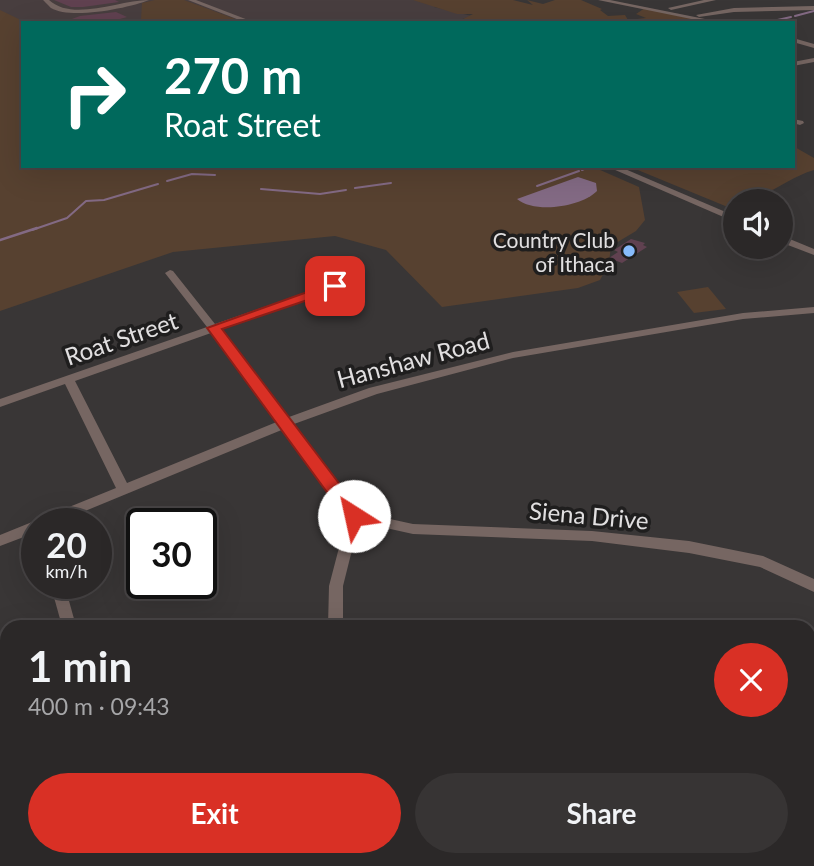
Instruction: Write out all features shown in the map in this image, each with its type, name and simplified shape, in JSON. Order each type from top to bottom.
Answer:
[{"type":"street","points":[[46,0],[60,9],[82,11],[146,0]]},
{"type":"street","points":[[191,0],[248,21]]},
{"type":"street","points":[[606,0],[714,21]]},
{"type":"street","points":[[664,10],[713,0]]},
{"type":"street","points":[[736,0],[754,10]]},
{"type":"street","points":[[695,16],[717,11],[788,11],[814,8]]},
{"type":"street","points":[[788,11],[792,17]]},
{"type":"street","points":[[795,41],[814,46]]},
{"type":"street","points":[[795,64],[814,60]]},
{"type":"street","points":[[615,168],[723,214]]},
{"type":"street","points":[[793,243],[814,251]]},
{"type":"street","points":[[170,273],[287,423],[354,516],[336,586],[335,620]]},
{"type":"street","name":"Roat Street","points":[[0,403],[335,286]]},
{"type":"street","name":"Hanshaw Road","points":[[81,508],[353,397],[478,363],[743,316],[814,310]]},
{"type":"street","points":[[68,379],[124,491]]},
{"type":"street","name":"Siena Drive","points":[[354,516],[413,529],[592,536],[701,549],[763,562],[814,586]]},
{"type":"street","points":[[0,541],[21,532]]},
{"type":"street","points":[[61,599],[67,620]]},
{"type":"shaded area","points":[[0,0],[457,0],[434,7],[472,16],[456,21],[21,21],[21,31],[0,119]]},
{"type":"shaded area","points":[[184,0],[241,21],[140,21],[142,3]]},
{"type":"shaded area","points":[[413,0],[513,0],[533,5],[527,0],[543,4],[555,0],[581,0],[602,9],[600,10],[608,16],[625,15],[628,20],[646,18],[636,14],[645,8],[707,21],[459,21],[473,14],[457,14]]},
{"type":"shaded area","points":[[0,10],[23,21],[21,168],[596,168],[639,187],[645,220],[636,231],[611,246],[609,263],[600,280],[578,288],[442,307],[386,250],[335,236],[173,252],[0,311]]},
{"type":"shaded area","points":[[795,147],[814,158],[814,170],[774,189],[723,189],[723,205],[633,168],[795,168]]},
{"type":"shaded area","points":[[578,177],[596,183],[597,191],[590,197],[558,207],[535,206],[517,199]]},
{"type":"shaded area","points":[[708,287],[726,309],[694,313],[677,292]]},
{"type":"building","points":[[54,0],[115,0],[119,2],[71,7]]},
{"type":"building","points":[[116,12],[127,17],[112,21],[66,21],[80,16]]},
{"type":"building","name":"Country Club of Ithaca","points":[[631,239],[645,243],[643,245],[647,247],[622,263],[609,258],[618,252],[614,250]]},
{"type":"waterway","points":[[795,16],[814,11]]},
{"type":"waterway","points":[[773,21],[791,17]]},
{"type":"waterway","points":[[582,170],[586,168]]},
{"type":"waterway","points":[[537,186],[579,171]]},
{"type":"waterway","points":[[167,181],[192,174],[215,175]]},
{"type":"waterway","points":[[355,188],[391,183]]},
{"type":"waterway","points":[[32,230],[67,218],[86,201],[104,200],[158,184]]},
{"type":"waterway","points":[[261,189],[320,194],[346,190]]},
{"type":"waterway","points":[[0,240],[37,228]]},
{"type":"place","name":"Country Club of Ithaca","points":[[629,251]]},
{"type":"route","points":[[335,286],[214,328],[354,516]]}]
